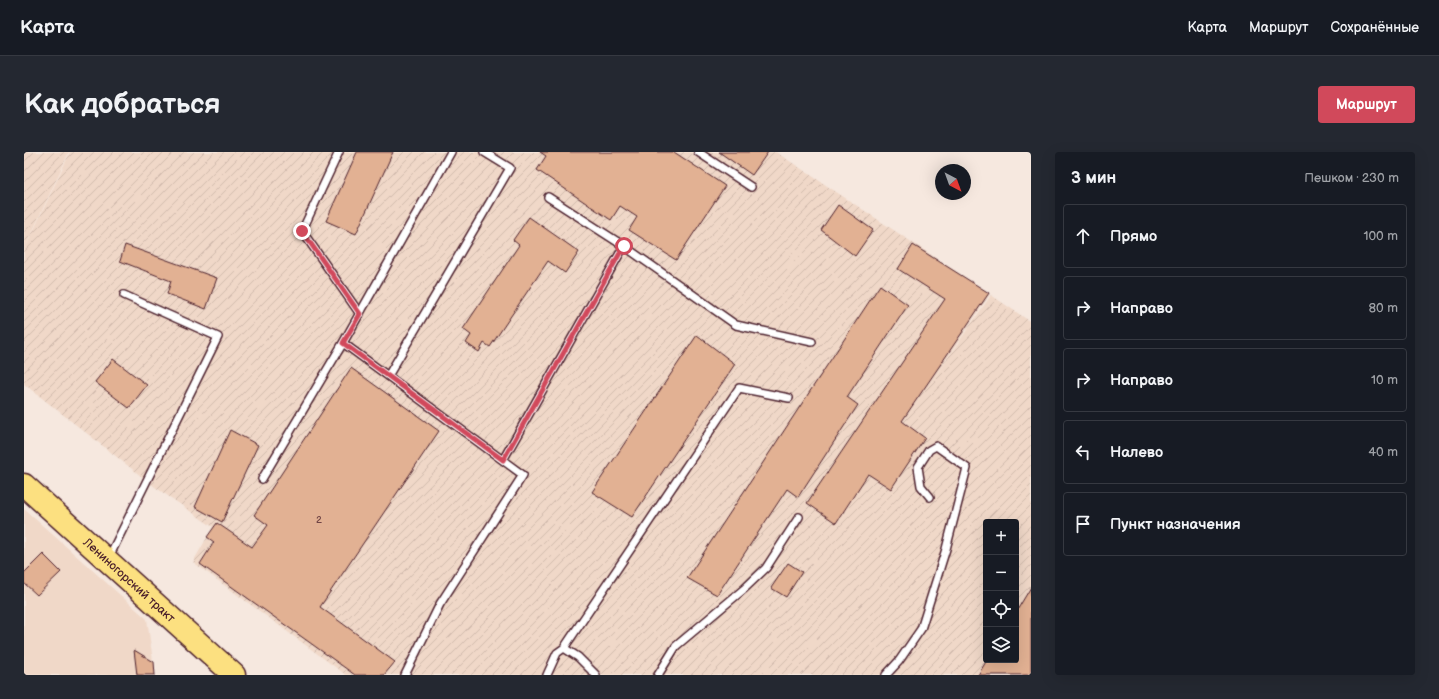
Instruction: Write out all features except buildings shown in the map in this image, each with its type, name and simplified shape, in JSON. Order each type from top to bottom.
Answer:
[{"type":"main road","name":"Лениногорский тракт","points":[[24,485],[234,675]]},
{"type":"lane","points":[[339,152],[302,231],[360,314]]},
{"type":"lane","points":[[262,479],[360,314],[451,152]]},
{"type":"lane","points":[[388,376],[510,168],[484,152]]},
{"type":"lane","points":[[698,152],[751,187]]},
{"type":"lane","points":[[548,197],[624,246],[736,324],[812,342]]},
{"type":"lane","points":[[503,460],[624,246]]},
{"type":"lane","points":[[107,561],[218,337],[124,295]]},
{"type":"lane","points":[[343,343],[523,475],[440,604],[405,675]]},
{"type":"lane","points":[[547,675],[558,653],[564,648],[739,388],[789,398]]},
{"type":"lane","points":[[886,675],[899,661],[921,629],[946,549],[967,468],[936,446],[929,450],[918,467],[921,486],[930,497]]},
{"type":"lane","points":[[658,675],[676,646],[744,589],[766,568],[799,517]]},
{"type":"lane","points":[[564,648],[578,657],[596,675]]},
{"type":"shaded area","points":[[24,152],[69,152],[24,250]]},
{"type":"shaded area","points":[[70,152],[776,152],[990,294],[929,385],[991,295],[1031,322],[1031,675],[346,675],[193,562],[213,527],[155,487],[24,384],[24,251]]},
{"type":"shaded area","points":[[24,509],[147,619],[155,675],[24,675]]},
{"type":"route","points":[[302,231],[360,314],[343,343],[503,460],[624,246]]}]
